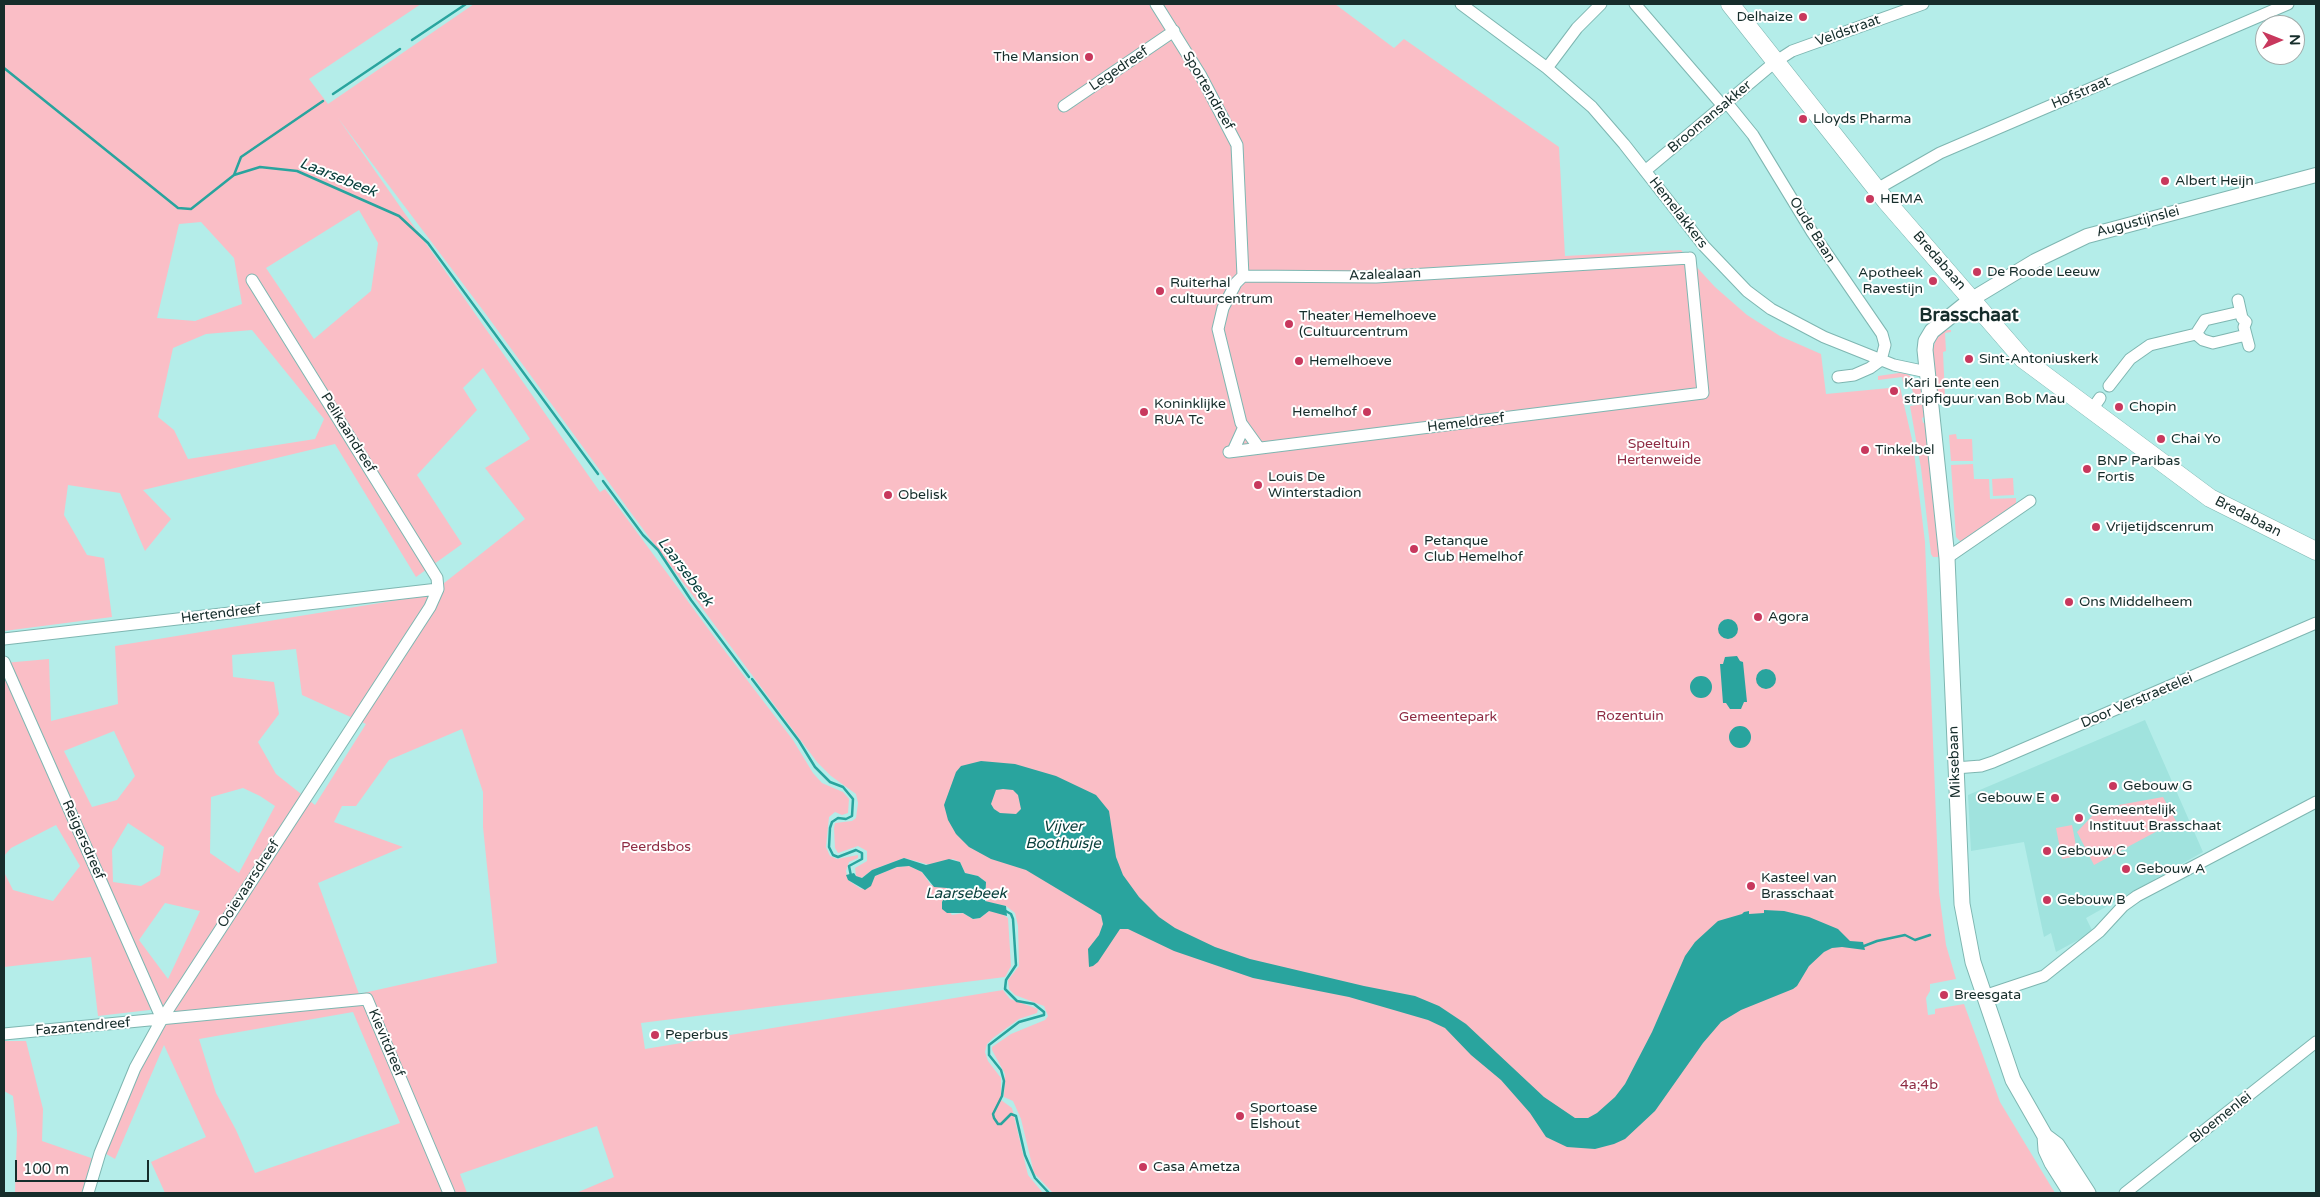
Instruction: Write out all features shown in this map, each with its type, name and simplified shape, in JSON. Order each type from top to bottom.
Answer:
[{"type":"main road","name":"Bredabaan","points":[[1730,4],[1877,190],[2023,359],[2095,404],[2210,498],[2316,551]]},
{"type":"main road","name":"Miksebaan","points":[[1972,299],[1932,331],[1926,341],[1925,350],[1947,558],[1962,904],[1973,962],[2013,1080],[2049,1144],[2071,1193]]},
{"type":"main road","name":"Miksebaan","points":[[2049,1144],[2088,1193]]},
{"type":"street","name":"Sportendreef","points":[[1156,4],[1206,85],[1238,145],[1243,276]]},
{"type":"street","name":"Hemelakkers","points":[[1461,4],[1547,68],[1592,107],[1704,246],[1736,281],[1771,309],[1824,337],[1894,365],[1927,372]]},
{"type":"street","points":[[1547,68],[1578,28],[1601,4]]},
{"type":"street","name":"Oude Baan","points":[[1635,4],[1753,135],[1822,247],[1885,339],[1881,360]]},
{"type":"street","name":"Veldstraat","points":[[1775,62],[1792,51],[1923,4]]},
{"type":"street","name":"Hofstraat","points":[[1877,190],[1940,153],[2288,4]]},
{"type":"street","name":"Legedreef","points":[[1064,106],[1174,32]]},
{"type":"street","name":"Broomansakker","points":[[1645,171],[1775,62]]},
{"type":"street","name":"Augustijnslei","points":[[1972,299],[2035,261],[2087,236],[2316,175]]},
{"type":"street","points":[[1690,258],[1704,246]]},
{"type":"street","name":"Azalealaan","points":[[1243,276],[1376,277],[1690,258]]},
{"type":"street","name":"Hemeldreef","points":[[1244,429],[1231,451],[1703,393],[1690,258]]},
{"type":"street","points":[[1243,276],[1236,283],[1223,308],[1218,328],[1244,429],[1259,448]]},
{"type":"street","name":"Pelikaandreef","points":[[252,280],[437,578],[438,589]]},
{"type":"street","points":[[2196,334],[2203,340],[2213,343],[2247,341],[2244,327],[2246,322],[2242,318],[2238,300]]},
{"type":"street","points":[[2109,386],[2130,359],[2150,344],[2196,334],[2205,320],[2240,312]]},
{"type":"street","points":[[1838,377],[1854,375],[1870,368],[1881,360]]},
{"type":"street","points":[[1947,558],[2030,501]]},
{"type":"street","name":"Hertendreef","points":[[4,639],[438,589]]},
{"type":"street","name":"Ooievaarsdreef","points":[[88,1193],[100,1153],[135,1068],[162,1019],[430,608],[438,589]]},
{"type":"street","name":"Door Verstraetelei","points":[[1955,768],[1981,766],[1993,762],[2316,624]]},
{"type":"street","name":"Reigersdreef","points":[[4,662],[162,1019]]},
{"type":"street","points":[[1984,996],[2044,976],[2099,932],[2123,906],[2137,896],[2316,802]]},
{"type":"street","name":"Kievitdreef","points":[[162,1019],[367,999],[449,1193]]},
{"type":"street","name":"Fazantendreef","points":[[4,1034],[162,1019]]},
{"type":"street","name":"Bloemenlei","points":[[2125,1193],[2316,1042]]},
{"type":"shaded area","name":"Gemeentelijk Instituut Brasschaat","points":[[2145,720],[2203,852],[2086,918],[2093,932],[2056,952],[2051,933],[2044,937],[2024,842],[1971,851],[1968,795]]},
{"type":"green space","name":"Gemeentepark","points":[[4,4],[421,4],[309,79],[328,104],[474,4],[1335,4],[1394,48],[1404,39],[1559,147],[1565,256],[1681,250],[1715,287],[1747,315],[1780,336],[1821,354],[1826,394],[1900,387],[1913,444],[1925,542],[1939,892],[1946,945],[1956,979],[1930,984],[1930,991],[1926,998],[1928,1015],[1935,1014],[1935,1009],[1964,1004],[2000,1102],[2055,1193],[1053,1193],[1034,1173],[1021,1119],[1013,1101],[1004,1097],[1005,1074],[992,1050],[992,1047],[1011,1034],[1045,1020],[1048,1016],[1044,1006],[1015,995],[1009,989],[1008,980],[1019,966],[1018,926],[1015,913],[1006,906],[986,902],[986,882],[978,876],[965,873],[960,862],[953,859],[930,865],[904,858],[872,870],[862,878],[856,876],[855,868],[867,861],[867,851],[858,846],[838,853],[835,848],[834,828],[835,823],[852,821],[856,818],[858,803],[856,794],[831,776],[817,762],[485,313],[338,118],[600,492],[605,489],[793,740],[813,773],[822,783],[843,792],[849,799],[848,813],[842,815],[835,812],[829,817],[826,847],[830,856],[837,859],[858,855],[858,858],[849,862],[846,871],[848,880],[861,889],[872,883],[875,876],[897,867],[909,866],[922,872],[931,885],[947,888],[948,890],[942,902],[952,915],[963,913],[973,919],[980,918],[989,911],[1001,913],[1008,918],[1011,966],[1005,977],[641,1023],[645,1049],[1003,990],[1010,999],[1038,1009],[1037,1013],[1019,1019],[993,1038],[987,1044],[985,1052],[988,1061],[1001,1078],[1001,1100],[1012,1108],[1028,1175],[1043,1193],[576,1193],[614,1177],[597,1126],[460,1174],[467,1193],[165,1193],[151,1162],[206,1137],[164,1045],[115,1159],[101,1151],[158,1009],[98,1016],[91,957],[4,967],[4,872],[13,890],[53,901],[80,866],[56,825],[11,848],[4,856],[4,663],[49,659],[51,721],[118,704],[115,646],[429,595],[525,519],[485,468],[530,439],[483,368],[463,388],[477,410],[417,475],[462,544],[416,577],[335,444],[143,490],[171,519],[145,551],[120,493],[68,485],[64,515],[87,555],[104,558],[112,617],[4,631]],"holes":[[[359,210],[378,243],[371,291],[314,339],[266,268]],[[201,222],[234,258],[242,304],[195,321],[157,318],[179,224]],[[252,330],[324,419],[315,439],[188,459],[174,430],[158,417],[173,348],[206,334]],[[296,649],[302,695],[366,724],[315,805],[276,774],[258,742],[279,714],[274,682],[233,677],[232,655]],[[462,729],[483,792],[483,827],[497,963],[359,994],[318,883],[403,847],[334,822],[342,806],[356,806],[389,760]],[[114,731],[135,776],[117,800],[92,807],[64,751]],[[243,788],[275,806],[239,873],[210,853],[211,797]],[[128,823],[164,847],[160,875],[141,886],[113,882],[112,850]],[[165,903],[200,911],[168,979],[139,940]],[[353,1012],[400,1123],[255,1173],[236,1130],[216,1093],[199,1039]]]},
{"type":"green space","points":[[1944,330],[1951,330],[1951,332],[1945,333],[1946,351],[1943,352],[1945,397],[1936,398],[1932,352],[1936,339]]},
{"type":"green space","points":[[1899,373],[1907,374],[1916,380],[1924,399],[1915,400],[1912,389],[1903,382],[1902,377],[1878,380],[1878,376]]},
{"type":"green space","points":[[1925,404],[1924,417],[1922,418],[1923,423],[1927,422],[1940,557],[1933,557],[1931,554],[1921,468],[1910,406]]},
{"type":"green space","points":[[1956,434],[1957,439],[1972,439],[1973,461],[1951,461],[1949,435]]},
{"type":"green space","points":[[1973,464],[1974,479],[1989,479],[1990,499],[2016,498],[2016,505],[1961,542],[1956,537],[1951,465]]},
{"type":"green space","points":[[2013,478],[2014,495],[1993,496],[1992,479]]},
{"type":"green space","points":[[2163,797],[2176,821],[2094,865],[2077,832],[2093,815],[2113,806]]},
{"type":"green space","points":[[2072,825],[2078,856],[2062,859],[2056,828]]},
{"type":"green space","points":[[4,1041],[26,1041],[43,1109],[42,1141],[97,1160],[85,1193],[15,1193],[17,1133],[13,1096],[4,1091]]},
{"type":"water","points":[[1724,619],[1732,619],[1738,625],[1738,633],[1732,639],[1724,639],[1718,633],[1718,625]]},
{"type":"water","points":[[1737,656],[1743,662],[1747,702],[1744,702],[1741,709],[1730,709],[1726,703],[1723,703],[1720,664],[1723,664],[1725,657]]},
{"type":"water","points":[[1766,669],[1773,672],[1776,679],[1773,686],[1766,689],[1759,686],[1756,679],[1759,672]]},
{"type":"water","points":[[1701,676],[1709,679],[1712,687],[1709,695],[1701,698],[1693,695],[1690,687],[1693,679]]},
{"type":"water","points":[[1740,726],[1748,729],[1751,737],[1748,745],[1740,748],[1732,745],[1729,737],[1732,729]]},
{"type":"water","name":"Vijver Boothuisje","points":[[981,761],[1015,764],[1056,776],[1096,795],[1109,811],[1116,857],[1123,875],[1139,897],[1159,917],[1175,928],[1215,947],[1250,959],[1415,996],[1439,1006],[1466,1024],[1544,1097],[1575,1118],[1588,1118],[1597,1113],[1615,1097],[1625,1084],[1652,1032],[1685,956],[1695,942],[1718,921],[1749,911],[1749,914],[1764,913],[1764,910],[1784,911],[1809,917],[1838,929],[1850,941],[1863,942],[1865,950],[1842,947],[1832,948],[1824,952],[1809,966],[1797,986],[1793,989],[1741,1010],[1721,1022],[1703,1043],[1655,1111],[1625,1139],[1595,1149],[1567,1147],[1546,1137],[1530,1113],[1501,1080],[1471,1055],[1445,1028],[1428,1020],[1349,997],[1253,978],[1174,951],[1128,929],[1120,929],[1098,962],[1089,967],[1088,949],[1099,935],[1103,924],[1101,915],[1026,870],[991,859],[969,847],[956,834],[948,820],[944,805],[956,772],[961,766]],"holes":[[[996,790],[1013,790],[1018,795],[1021,809],[1016,814],[1000,813],[994,809],[991,804]]]},
{"type":"water","name":"Laarsebeek","points":[[904,858],[926,865],[949,859],[960,862],[965,873],[978,876],[986,882],[985,901],[1006,906],[1007,916],[989,911],[980,918],[973,919],[963,913],[947,913],[942,909],[942,902],[948,890],[947,888],[934,887],[922,872],[909,866],[897,867],[875,876],[871,886],[865,890],[848,880],[846,875],[854,873],[862,878],[872,870]]},
{"type":"waterway","points":[[412,40],[466,4]]},
{"type":"waterway","points":[[333,94],[400,49]]},
{"type":"waterway","name":"Laarsebeek","points":[[4,68],[178,208],[191,209],[234,175],[260,167],[297,171],[399,216],[428,243],[598,474]]},
{"type":"waterway","points":[[234,175],[241,157],[323,101]]},
{"type":"waterway","name":"Laarsebeek","points":[[603,481],[643,535],[658,550],[691,600],[749,677]]},
{"type":"waterway","name":"Laarsebeek","points":[[752,679],[799,741],[815,767],[830,782],[843,787],[853,799],[852,816],[846,819],[838,818],[832,822],[829,847],[833,855],[838,857],[856,850],[862,853],[862,859],[849,866],[851,876]]},
{"type":"waterway","name":"Laarsebeek","points":[[1004,910],[1011,914],[1013,919],[1016,965],[1006,980],[1005,989],[1017,1001],[1034,1004],[1044,1012],[1044,1015],[1019,1022],[989,1045],[989,1055],[1001,1070],[1004,1081],[1002,1096],[993,1114],[998,1124],[1001,1124],[1011,1114],[1016,1116],[1025,1155],[1035,1178],[1049,1193]]},
{"type":"waterway","points":[[1864,946],[1905,935],[1915,940],[1930,935]]},
{"type":"place","name":"Delhaize","points":[[1803,17]]},
{"type":"place","name":"The Mansion","points":[[1089,57]]},
{"type":"place","name":"Lloyds Pharma","points":[[1803,119]]},
{"type":"place","name":"Albert Heijn","points":[[2165,181]]},
{"type":"place","name":"HEMA","points":[[1870,199]]},
{"type":"place","name":"De Roode Leeuw","points":[[1977,272]]},
{"type":"place","name":"Apotheek Ravestijn","points":[[1933,281]]},
{"type":"place","name":"Ruiterhal cultuurcentrum","points":[[1160,291]]},
{"type":"place","name":"Theater Hemelhoeve (Cultuurcentrum","points":[[1289,324]]},
{"type":"place","name":"Sint-Antoniuskerk","points":[[1969,359]]},
{"type":"place","name":"Hemelhoeve","points":[[1299,361]]},
{"type":"place","name":"Kari Lente een stripfiguur van Bob Mau","points":[[1894,391]]},
{"type":"place","name":"Chopin","points":[[2119,407]]},
{"type":"place","name":"Koninklijke RUA Tc","points":[[1144,412]]},
{"type":"place","name":"Hemelhof","points":[[1367,412]]},
{"type":"place","name":"Chai Yo","points":[[2161,439]]},
{"type":"place","name":"Tinkelbel","points":[[1865,450]]},
{"type":"place","name":"BNP Paribas Fortis","points":[[2087,469]]},
{"type":"place","name":"Louis De Winterstadion","points":[[1258,485]]},
{"type":"place","name":"Obelisk","points":[[888,495]]},
{"type":"place","name":"Vrijetijdscenrum","points":[[2096,527]]},
{"type":"place","name":"Petanque Club Hemelhof","points":[[1414,549]]},
{"type":"place","name":"Ons Middelheem","points":[[2069,602]]},
{"type":"place","name":"Agora","points":[[1758,617]]},
{"type":"place","name":"Gebouw G","points":[[2113,786]]},
{"type":"place","name":"Gebouw E","points":[[2055,798]]},
{"type":"place","name":"Gemeentelijk Instituut Brasschaat","points":[[2079,818]]},
{"type":"place","name":"Gebouw C","points":[[2047,851]]},
{"type":"place","name":"Gebouw A","points":[[2126,869]]},
{"type":"place","name":"Kasteel van Brasschaat","points":[[1751,886]]},
{"type":"place","name":"Gebouw B","points":[[2047,900]]},
{"type":"place","name":"Breesgata","points":[[1944,995]]},
{"type":"place","name":"Peperbus","points":[[655,1035]]},
{"type":"place","name":"Sportoase Elshout","points":[[1240,1116]]},
{"type":"place","name":"Casa Ametza","points":[[1143,1167]]},
{"type":"district","name":"Brasschaat","points":[[1969,316]]},
{"type":"park label","name":"Speeltuin Hertenweide","points":[[1659,452]]},
{"type":"park label","name":"Rozentuin","points":[[1630,716]]},
{"type":"park label","name":"Peerdsbos","points":[[656,847]]},
{"type":"park label","name":"4a;4b","points":[[1919,1085]]}]
